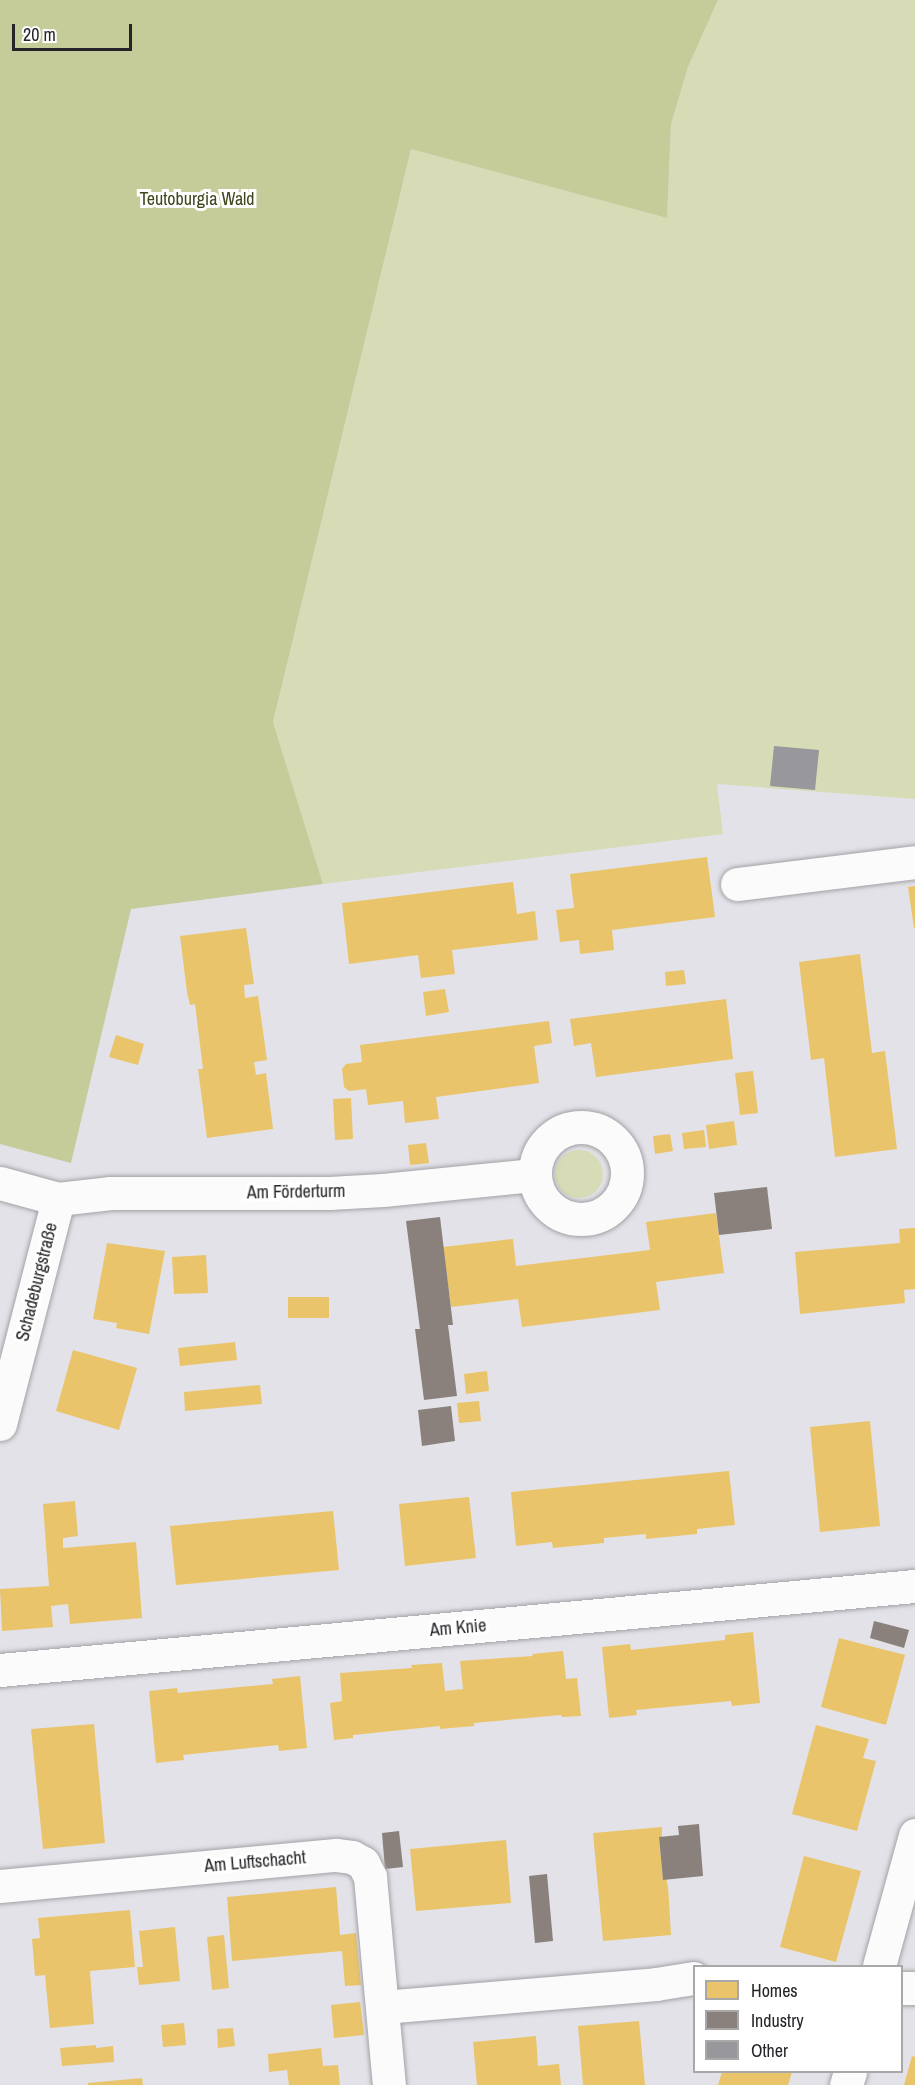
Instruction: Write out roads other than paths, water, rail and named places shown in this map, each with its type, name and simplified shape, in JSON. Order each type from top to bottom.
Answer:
[{"type":"street","points":[[737,884],[915,862]]},
{"type":"street","name":"Am Förderturm","points":[[58,1199],[111,1193],[373,1191],[534,1175]]},
{"type":"street","name":"Schadeburgstraße","points":[[0,1184],[58,1199],[0,1424]]},
{"type":"street","name":"Am Knie","points":[[0,1670],[915,1586]]},
{"type":"street","points":[[879,1965],[915,1835]]},
{"type":"street","name":"Am Luftschacht","points":[[0,1886],[336,1855],[352,1857],[363,1863],[370,1877],[389,2085]]},
{"type":"street","points":[[383,2007],[656,1984],[693,1978]]},
{"type":"park label","name":"Teutoburgia Wald","points":[[197,199]]}]
